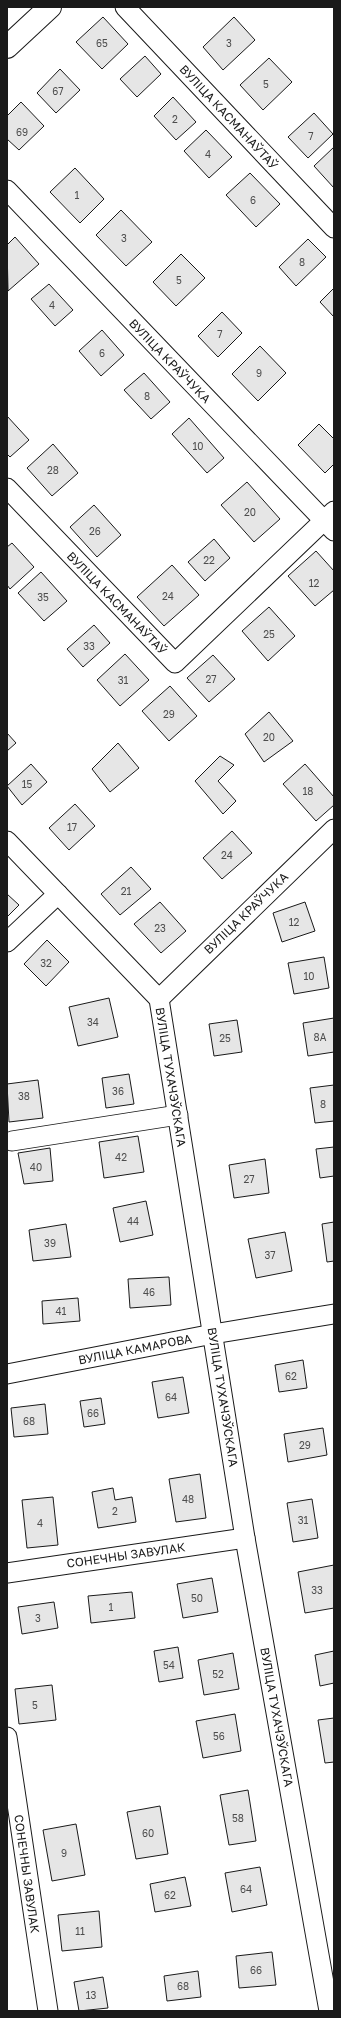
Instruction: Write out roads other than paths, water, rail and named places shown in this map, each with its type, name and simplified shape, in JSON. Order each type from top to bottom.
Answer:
[{"type":"main road","points":[[7,47],[50,7]]},
{"type":"street","name":"ВУЛІЦА КАСМАНАЎТАЎ","points":[[125,7],[334,228]]},
{"type":"street","name":"ВУЛІЦА КРАЎЧУКА","points":[[7,190],[331,521]]},
{"type":"street","name":"ВУЛІЦА КАСМАНАЎТАЎ","points":[[7,488],[175,662],[331,521]]},
{"type":"street","name":"ВУЛІЦА КРАЎЧУКА","points":[[158,998],[334,829]]},
{"type":"street","name":"ВУЛІЦА ТУХАЧЭЎСКАГА","points":[[7,841],[158,998],[214,1334],[245,1538],[329,2011]]},
{"type":"street","points":[[7,942],[58,894]]},
{"type":"street","points":[[12,1142],[178,1115]]},
{"type":"street","name":"ВУЛІЦА КАМАРОВА","points":[[7,1374],[214,1334],[334,1314]]},
{"type":"street","name":"СОНЕЧНЫ ЗАВУЛАК","points":[[7,1573],[245,1538]]},
{"type":"street","name":"СОНЕЧНЫ ЗАВУЛАК","points":[[7,1737],[48,2011]]}]
